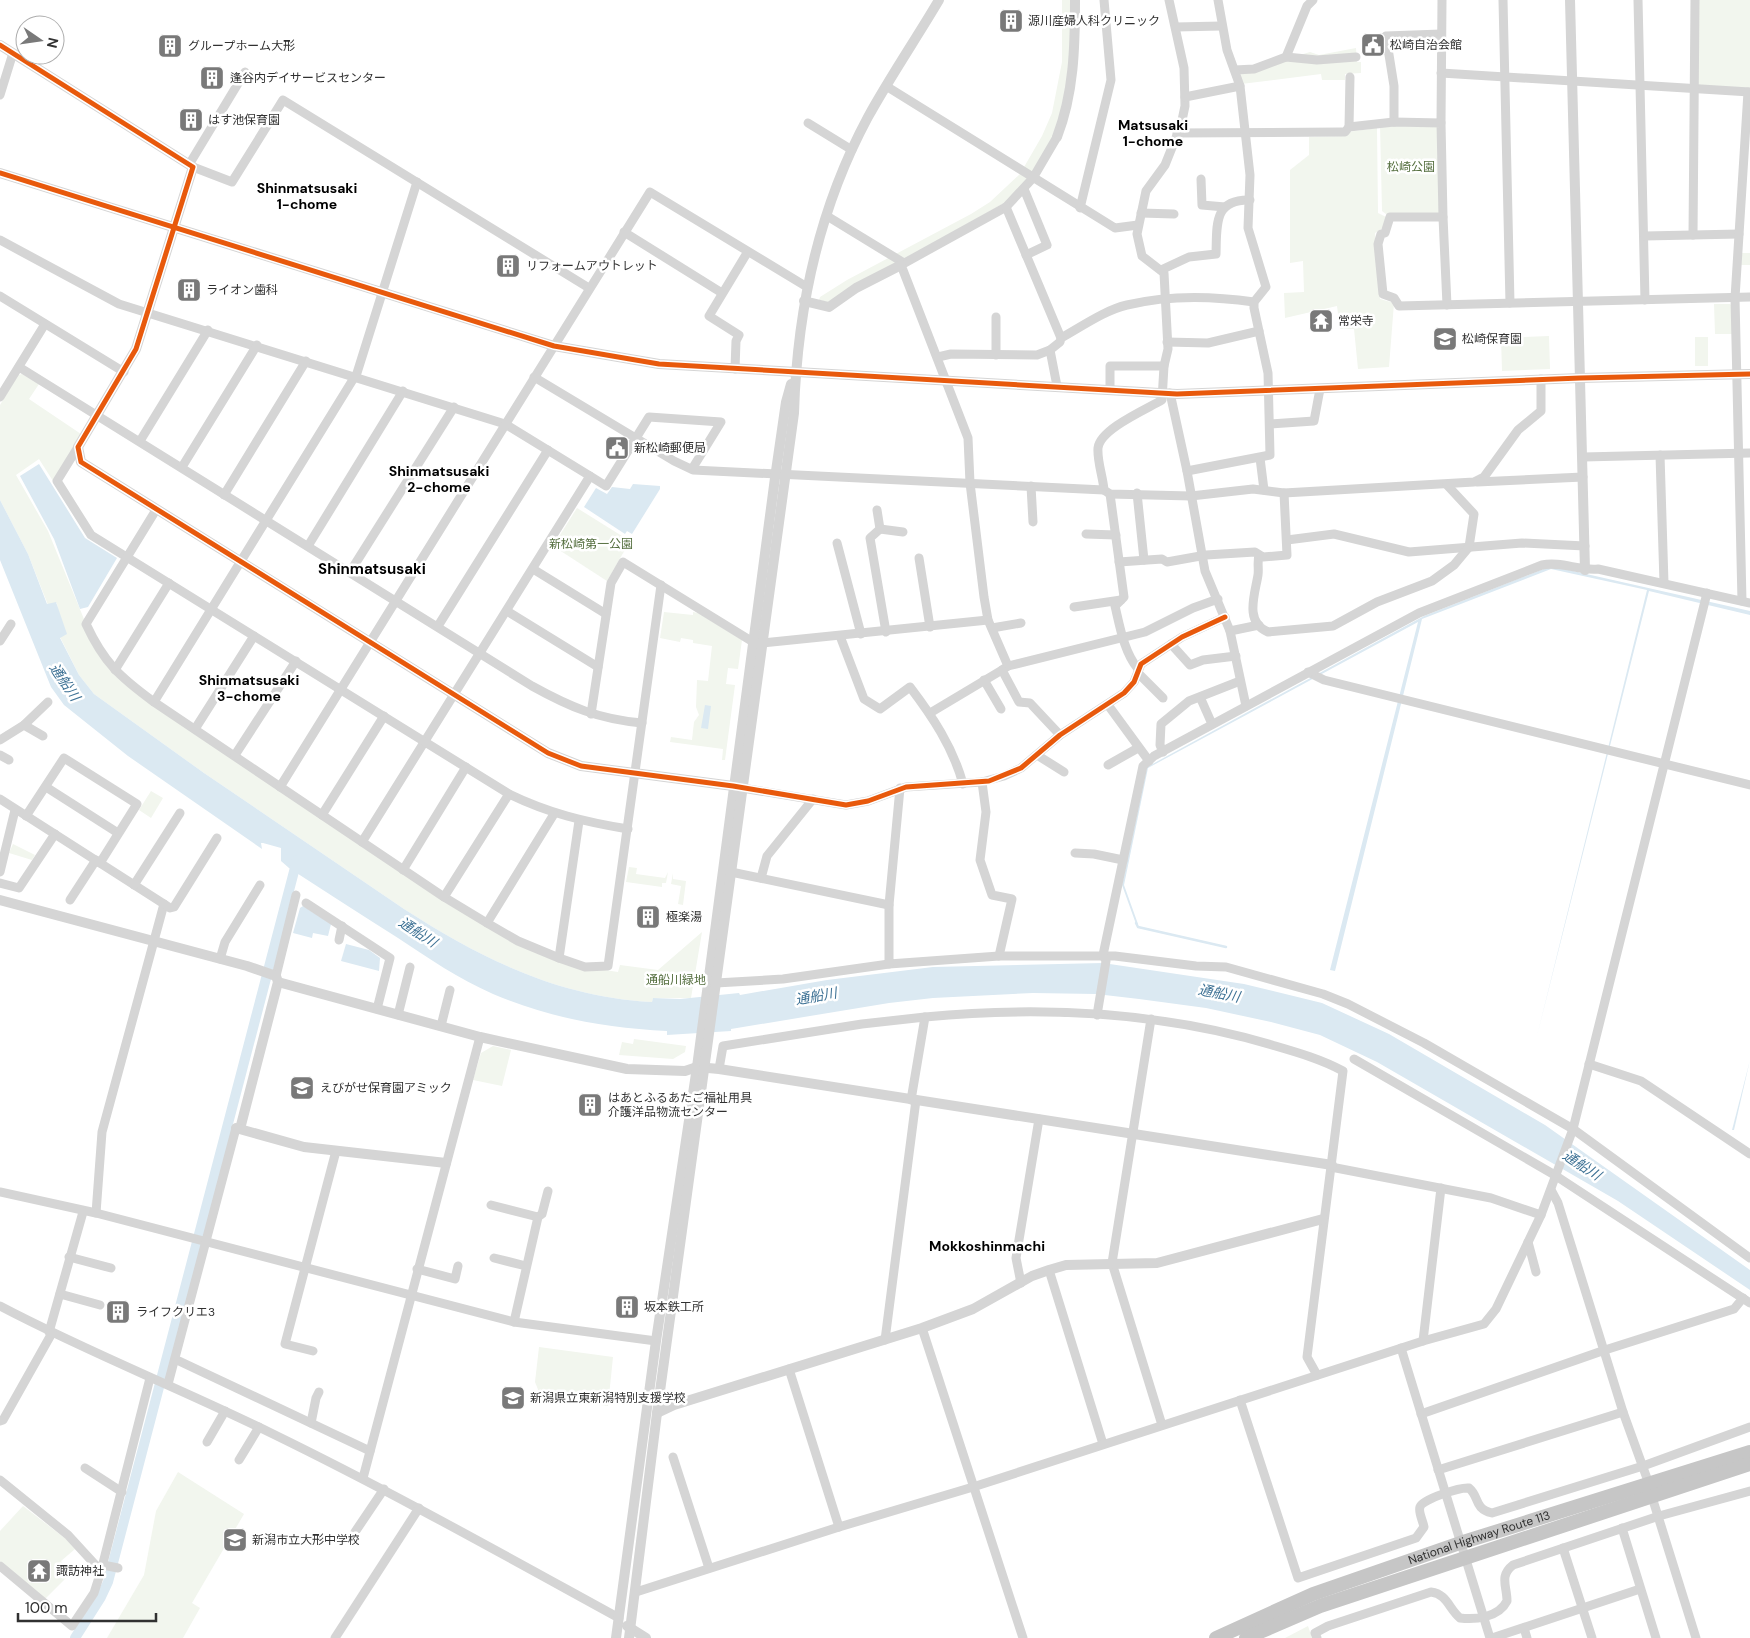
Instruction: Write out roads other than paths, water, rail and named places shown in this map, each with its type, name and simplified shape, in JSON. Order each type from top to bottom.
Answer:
[{"type":"highway","name":"National Highway Route 113","points":[[1246,1638],[1320,1606],[1465,1560],[1554,1529],[1750,1452]]},
{"type":"highway","name":"National Highway Route 113","points":[[1216,1638],[1313,1594],[1460,1543],[1551,1514],[1750,1464]]},
{"type":"street","points":[[713,985],[781,474],[794,413],[795,372],[807,287],[826,216],[852,150],[886,86],[939,0]]},
{"type":"street","points":[[1080,208],[1111,80],[1104,0]]},
{"type":"street","points":[[1169,0],[1184,68],[1185,97],[1181,125],[1165,165],[1146,191],[1137,234],[1142,256],[1164,273],[1167,342],[1164,366],[1167,393],[1187,470],[1204,571],[1218,599],[1230,631],[1246,706]]},
{"type":"street","points":[[1187,470],[1270,455],[1270,392],[1254,302],[1266,287],[1264,274],[1248,228],[1250,200],[1240,86],[1221,26],[1218,0]]},
{"type":"street","points":[[1286,57],[1307,6],[1313,0]]},
{"type":"street","points":[[1442,0],[1441,123],[1446,305]]},
{"type":"street","points":[[1503,0],[1510,303]]},
{"type":"street","points":[[1570,0],[1586,546],[1584,570]]},
{"type":"street","points":[[1638,0],[1645,300]]},
{"type":"street","points":[[1693,234],[1695,0]]},
{"type":"street","points":[[804,301],[829,307],[856,288],[1006,207],[1024,189],[1033,178],[1057,137],[1071,94],[1078,1]]},
{"type":"street","points":[[1176,27],[1221,26]]},
{"type":"street","points":[[1394,122],[1394,86],[1386,36],[1441,34]]},
{"type":"street","points":[[0,45],[191,165],[232,182],[283,100],[590,288]]},
{"type":"street","points":[[0,95],[13,53]]},
{"type":"street","points":[[1235,70],[1254,69],[1286,57],[1317,60],[1356,56]]},
{"type":"street","points":[[245,72],[191,165],[174,228],[136,349],[124,372],[57,481],[91,535],[509,794],[554,814],[579,821],[628,829]]},
{"type":"street","points":[[1097,1015],[1105,958],[1123,860],[1143,766],[1163,752],[1419,613],[1542,565],[1551,563],[1584,570],[1598,569],[1746,602],[1735,298],[1749,92],[1441,73]]},
{"type":"street","points":[[1177,133],[1345,132],[1349,127],[1350,78]]},
{"type":"street","points":[[886,86],[1115,228],[1138,225]]},
{"type":"street","points":[[1185,97],[1240,86]]},
{"type":"street","points":[[1349,127],[1394,122],[1441,123]]},
{"type":"street","points":[[808,123],[852,150]]},
{"type":"street","points":[[0,173],[554,346],[654,363],[1167,393],[1270,392],[1580,378],[1750,374]]},
{"type":"street","points":[[1201,179],[1202,204],[1224,207],[1243,200],[1250,200]]},
{"type":"street","points":[[154,702],[355,375],[417,182]]},
{"type":"street","points":[[1024,189],[1047,245],[1026,255]]},
{"type":"street","points":[[280,787],[650,192],[747,253],[807,287]]},
{"type":"street","points":[[1006,207],[1061,338]]},
{"type":"street","points":[[1161,270],[1190,257],[1216,254],[1217,218],[1224,207]]},
{"type":"street","points":[[1141,213],[1174,214]]},
{"type":"street","points":[[826,216],[902,264],[968,438],[970,483],[990,624],[1019,702],[1030,703],[1060,735]]},
{"type":"street","points":[[1443,218],[1390,217],[1389,226],[1385,233],[1381,234],[1378,244],[1383,294],[1394,298],[1398,306],[1750,297]]},
{"type":"street","points":[[624,232],[722,293]]},
{"type":"street","points":[[1645,236],[1739,234]]},
{"type":"street","points":[[0,240],[119,304],[355,375],[505,424],[606,486],[649,417],[721,422],[692,469]]},
{"type":"street","points":[[735,369],[736,341],[739,334],[709,316],[747,253]]},
{"type":"street","points":[[938,357],[951,354],[1037,355],[1050,350],[1060,342],[1061,338],[1126,305],[1165,299],[1220,297],[1254,302]]},
{"type":"street","points":[[1,299],[124,372]]},
{"type":"street","points":[[996,317],[996,355]]},
{"type":"street","points":[[0,397],[45,324]]},
{"type":"street","points":[[140,441],[208,330]]},
{"type":"street","points":[[1167,342],[1208,343],[1259,332]]},
{"type":"street","points":[[182,467],[257,345]]},
{"type":"street","points":[[1050,350],[1057,386]]},
{"type":"street","points":[[224,495],[306,361]]},
{"type":"street","points":[[19,366],[546,694],[568,706],[591,714],[611,720],[642,723]]},
{"type":"street","points":[[1110,390],[1110,366],[1164,366]]},
{"type":"street","points":[[534,377],[674,462],[692,469],[710,472],[1031,486],[1191,496],[1264,490],[1284,493],[1583,477]]},
{"type":"street","points":[[1474,482],[1484,477],[1518,430],[1541,411],[1540,380]]},
{"type":"street","points":[[1270,424],[1314,421],[1320,389]]},
{"type":"street","points":[[308,546],[403,391]]},
{"type":"street","points":[[1164,698],[1138,672],[1132,662],[1115,606],[1124,597],[1116,534],[1098,447],[1112,429],[1162,400],[1167,393]]},
{"type":"street","points":[[350,572],[454,406]]},
{"type":"street","points":[[78,446],[81,462],[156,510],[548,754],[581,766],[738,787],[846,805],[859,804],[900,788],[982,782],[1021,768],[1060,735],[1108,705],[1129,688],[1141,664],[1204,625],[1225,617]]},
{"type":"street","points":[[438,626],[548,450]]},
{"type":"street","points":[[1583,457],[1750,453]]},
{"type":"street","points":[[1660,455],[1664,583]]},
{"type":"street","points":[[1260,458],[1264,490]]},
{"type":"street","points":[[362,842],[590,476]]},
{"type":"street","points":[[1259,556],[1252,602],[1253,614],[1259,625],[1268,632],[1333,626],[1376,602],[1432,582],[1454,565],[1469,547],[1474,514],[1447,485]]},
{"type":"street","points":[[1031,486],[1033,522]]},
{"type":"street","points":[[1137,493],[1144,560]]},
{"type":"street","points":[[1119,562],[1162,559],[1167,562],[1201,556],[1255,552],[1259,556],[1287,555],[1284,493]]},
{"type":"street","points":[[156,510],[86,624],[97,648],[114,670],[154,702],[444,897],[518,941],[585,967],[608,966],[661,585]]},
{"type":"street","points":[[877,510],[880,530]]},
{"type":"street","points":[[886,632],[870,538],[880,530],[903,532]]},
{"type":"street","points":[[1086,534],[1116,534]]},
{"type":"street","points":[[1287,540],[1334,534],[1409,552],[1537,543],[1586,546]]},
{"type":"street","points":[[837,543],[861,634]]},
{"type":"street","points":[[919,558],[930,627]]},
{"type":"street","points":[[591,714],[611,583],[623,562],[758,643],[930,627],[1021,623]]},
{"type":"street","points":[[533,569],[606,614]]},
{"type":"street","points":[[114,670],[169,583]]},
{"type":"street","points":[[636,1592],[838,1527],[973,1487],[1423,1341],[1484,1324],[1496,1309],[1541,1215],[1573,1129],[1707,593]]},
{"type":"street","points":[[930,713],[1005,668],[1145,632],[1193,608],[1218,599]]},
{"type":"street","points":[[1074,607],[1121,600]]},
{"type":"street","points":[[507,611],[598,667]]},
{"type":"street","points":[[0,641],[10,624]]},
{"type":"street","points":[[1230,631],[1259,625]]},
{"type":"street","points":[[195,729],[254,636]]},
{"type":"street","points":[[840,636],[864,700],[880,709],[910,687],[930,713],[951,751],[962,784]]},
{"type":"street","points":[[1171,644],[1190,664],[1203,660],[1236,656]]},
{"type":"street","points":[[235,755],[296,661]]},
{"type":"street","points":[[1308,672],[1319,678],[1400,699],[1750,785]]},
{"type":"street","points":[[984,680],[1001,709]]},
{"type":"street","points":[[1163,752],[1160,745],[1161,724],[1189,700],[1240,681]]},
{"type":"street","points":[[1200,697],[1212,724]]},
{"type":"street","points":[[0,740],[24,725],[48,702]]},
{"type":"street","points":[[1108,705],[1149,761]]},
{"type":"street","points":[[322,815],[384,716]]},
{"type":"street","points":[[24,725],[43,736]]},
{"type":"street","points":[[1108,765],[1138,748]]},
{"type":"street","points":[[0,755],[9,760]]},
{"type":"street","points":[[1037,755],[1064,772]]},
{"type":"street","points":[[26,816],[64,758],[137,804],[70,900]]},
{"type":"street","points":[[403,870],[466,767]]},
{"type":"street","points":[[982,782],[986,812],[980,860],[992,894],[1012,899],[1000,956]]},
{"type":"street","points":[[46,787],[118,833]]},
{"type":"street","points":[[630,1633],[702,1054],[731,872],[738,787]]},
{"type":"street","points":[[889,964],[889,905],[900,788]]},
{"type":"street","points":[[444,897],[509,794]]},
{"type":"street","points":[[0,799],[170,908],[174,907],[217,838]]},
{"type":"street","points":[[761,878],[767,856],[812,799]]},
{"type":"street","points":[[0,872],[16,810]]},
{"type":"street","points":[[134,885],[180,813]]},
{"type":"street","points":[[487,923],[554,814]]},
{"type":"street","points":[[559,958],[579,821]]},
{"type":"street","points":[[0,883],[20,888],[55,834]]},
{"type":"street","points":[[1075,854],[1094,854],[1123,860]]},
{"type":"street","points":[[731,872],[889,905]]},
{"type":"street","points":[[220,959],[225,942],[260,886]]},
{"type":"street","points":[[166,1384],[204,1242],[238,1128],[296,895]]},
{"type":"street","points":[[0,900],[220,959],[377,1009],[480,1037],[627,1069],[685,1071],[701,1067],[719,1069],[1133,1134],[1331,1166],[1491,1198],[1541,1215]]},
{"type":"street","points":[[306,903],[390,958],[377,1009]]},
{"type":"street","points":[[96,1214],[102,1132],[164,904]]},
{"type":"street","points":[[339,940],[342,926]]},
{"type":"street","points":[[713,985],[784,979],[889,964],[1000,956],[1105,958],[1226,967],[1323,994],[1348,1004],[1424,1043],[1573,1129],[1750,1258]]},
{"type":"street","points":[[398,1014],[410,967]]},
{"type":"street","points":[[441,1026],[450,990]]},
{"type":"street","points":[[719,1069],[723,1046],[862,1024],[985,1013],[1097,1015],[1151,1020],[1248,1038],[1301,1054],[1343,1071],[1307,1357],[1317,1375]]},
{"type":"street","points":[[885,1340],[913,1100],[925,1017]]},
{"type":"street","points":[[1151,1020],[1112,1264],[1162,1425]]},
{"type":"street","points":[[363,1478],[480,1037]]},
{"type":"street","points":[[1354,1059],[1556,1177],[1746,1300],[1734,1309],[1605,1350],[1421,1414]]},
{"type":"street","points":[[1589,1064],[1642,1081],[1750,1154]]},
{"type":"street","points":[[616,1638],[656,1341],[701,1067]]},
{"type":"street","points":[[1021,1283],[1016,1258],[1039,1119]]},
{"type":"street","points":[[238,1128],[304,1147],[446,1163]]},
{"type":"street","points":[[313,1351],[285,1344],[336,1150]]},
{"type":"street","points":[[1423,1341],[1441,1188]]},
{"type":"street","points":[[1551,1190],[1558,1203],[1624,1412],[1651,1490],[1696,1638]]},
{"type":"street","points":[[514,1322],[538,1217],[542,1214],[548,1191]]},
{"type":"street","points":[[0,1192],[96,1214],[514,1322],[656,1341]]},
{"type":"street","points":[[491,1205],[538,1217]]},
{"type":"street","points":[[0,1421],[3,1420],[50,1332],[69,1256],[83,1212]]},
{"type":"street","points":[[657,1413],[674,1404],[922,1328],[973,1309],[1021,1283],[1049,1270],[1066,1265],[1157,1263],[1324,1219]]},
{"type":"street","points":[[1528,1242],[1536,1272]]},
{"type":"street","points":[[69,1256],[111,1268]]},
{"type":"street","points":[[494,1258],[526,1266]]},
{"type":"street","points":[[417,1269],[455,1279],[458,1266]]},
{"type":"street","points":[[1049,1270],[1103,1444]]},
{"type":"street","points":[[60,1294],[100,1304]]},
{"type":"street","points":[[0,1306],[50,1332],[225,1411],[363,1478],[619,1618],[630,1633],[646,1638]]},
{"type":"street","points":[[922,1328],[1023,1638]]},
{"type":"street","points":[[1401,1348],[1465,1560],[1491,1638],[1640,1589]]},
{"type":"street","points":[[178,1361],[370,1451]]},
{"type":"street","points":[[789,1369],[838,1527]]},
{"type":"street","points":[[0,1566],[72,1626],[94,1593],[152,1379]]},
{"type":"street","points":[[311,1423],[319,1392]]},
{"type":"street","points":[[1240,1400],[1298,1578],[1416,1538],[1424,1527],[1419,1509],[1424,1501],[1469,1488],[1472,1490],[1479,1507],[1492,1514],[1643,1466],[1750,1427]]},
{"type":"street","points":[[207,1442],[225,1411]]},
{"type":"street","points":[[1438,1470],[1624,1412]]},
{"type":"street","points":[[239,1460],[259,1427]]},
{"type":"street","points":[[674,1457],[709,1568]]},
{"type":"street","points":[[85,1468],[122,1492]]},
{"type":"street","points":[[0,1480],[68,1536],[102,1568],[118,1568]]},
{"type":"street","points":[[355,1532],[384,1489]]},
{"type":"street","points":[[1317,1638],[1315,1633],[1328,1626],[1431,1592],[1438,1593],[1444,1598],[1460,1618],[1470,1619],[1496,1613],[1504,1606],[1507,1595],[1503,1582],[1508,1568],[1513,1565],[1659,1516],[1750,1492]]},
{"type":"street","points":[[335,1638],[419,1508]]},
{"type":"street","points":[[1622,1528],[1656,1638]]},
{"type":"street","points":[[1563,1548],[1592,1638]]},
{"type":"street","points":[[1524,1628],[1527,1638]]},
{"type":"water","points":[[39,464],[85,538],[117,558],[88,607],[80,609],[54,539],[20,476]]},
{"type":"water","points":[[633,484],[660,486],[660,489],[632,534],[627,531],[625,534],[584,507],[596,488],[607,494],[612,487],[630,489]]},
{"type":"water","name":"通船川","points":[[0,500],[28,554],[47,604],[56,602],[67,634],[60,638],[79,675],[94,694],[204,773],[404,909],[462,944],[492,959],[553,984],[618,999],[652,1002],[653,998],[680,999],[739,993],[740,995],[827,980],[933,967],[1103,963],[1244,984],[1322,1003],[1389,1034],[1545,1125],[1750,1270],[1750,1290],[1618,1201],[1377,1062],[1320,1035],[1271,1022],[1206,1008],[1139,999],[1096,994],[1033,993],[933,998],[889,1003],[731,1029],[731,1031],[667,1035],[667,1031],[644,1030],[578,1020],[535,1009],[493,994],[444,968],[289,868],[281,861],[281,848],[261,843],[262,849],[128,756],[64,705],[51,687],[0,560]]},
{"type":"water","points":[[1551,566],[1750,611],[1750,615],[1649,591],[1537,1036],[1647,590],[1551,569],[1422,619],[1335,971],[1330,970],[1418,622],[1148,768],[1124,885],[1138,924],[1136,924],[1122,885],[1147,767],[1424,616]]},
{"type":"water","points":[[705,705],[711,706],[708,729],[701,728]]},
{"type":"water","points":[[303,906],[331,924],[328,936],[313,933],[312,938],[293,933],[300,908]]},
{"type":"water","points":[[346,944],[369,950],[380,958],[379,971],[341,961]]},
{"type":"water","points":[[1750,1060],[1734,1130],[1732,1130]]},
{"type":"waterway","points":[[75,1638],[101,1597],[108,1582],[297,860]]},
{"type":"waterway","points":[[1136,923],[1138,927],[1226,947]]},
{"type":"place","name":"源川産婦人科クリニック","points":[[1011,21]]},
{"type":"place","name":"松崎自治会館","points":[[1373,45]]},
{"type":"place","name":"グループホーム大形","points":[[170,46]]},
{"type":"place","name":"逢谷内デイサービスセンター","points":[[212,78]]},
{"type":"place","name":"はす池保育園","points":[[191,120]]},
{"type":"place","name":"リフォームアウトレット","points":[[508,266]]},
{"type":"place","name":"ライオン歯科","points":[[189,290]]},
{"type":"place","name":"常栄寺","points":[[1321,321]]},
{"type":"place","name":"松崎保育園","points":[[1445,339]]},
{"type":"place","name":"新松崎郵便局","points":[[617,448]]},
{"type":"place","name":"極楽湯","points":[[648,917]]},
{"type":"place","name":"えびがせ保育園アミック","points":[[302,1088]]},
{"type":"place","name":"はあとふるあたご福祉用具 介護洋品物流センター","points":[[590,1105]]},
{"type":"place","name":"坂本鉄工所","points":[[627,1307]]},
{"type":"place","name":"ライフクリエ3","points":[[118,1312]]},
{"type":"place","name":"新潟県立東新潟特別支援学校","points":[[513,1398]]},
{"type":"place","name":"新潟市立大形中学校","points":[[235,1540]]},
{"type":"place","name":"諏訪神社","points":[[39,1571]]},
{"type":"district","name":"Matsusaki 1-chome","points":[[1153,134]]},
{"type":"district","name":"Shinmatsusaki 1-chome","points":[[307,196]]},
{"type":"district","name":"Shinmatsusaki 2-chome","points":[[439,480]]},
{"type":"district","name":"Shinmatsusaki","points":[[372,569]]},
{"type":"district","name":"Shinmatsusaki 3-chome","points":[[249,688]]},
{"type":"district","name":"Mokkoshinmachi","points":[[987,1246]]},
{"type":"park label","name":"松崎公園","points":[[1411,167]]},
{"type":"park label","name":"新松崎第一公園","points":[[591,544]]},
{"type":"park label","name":"通船川緑地","points":[[676,980]]}]
